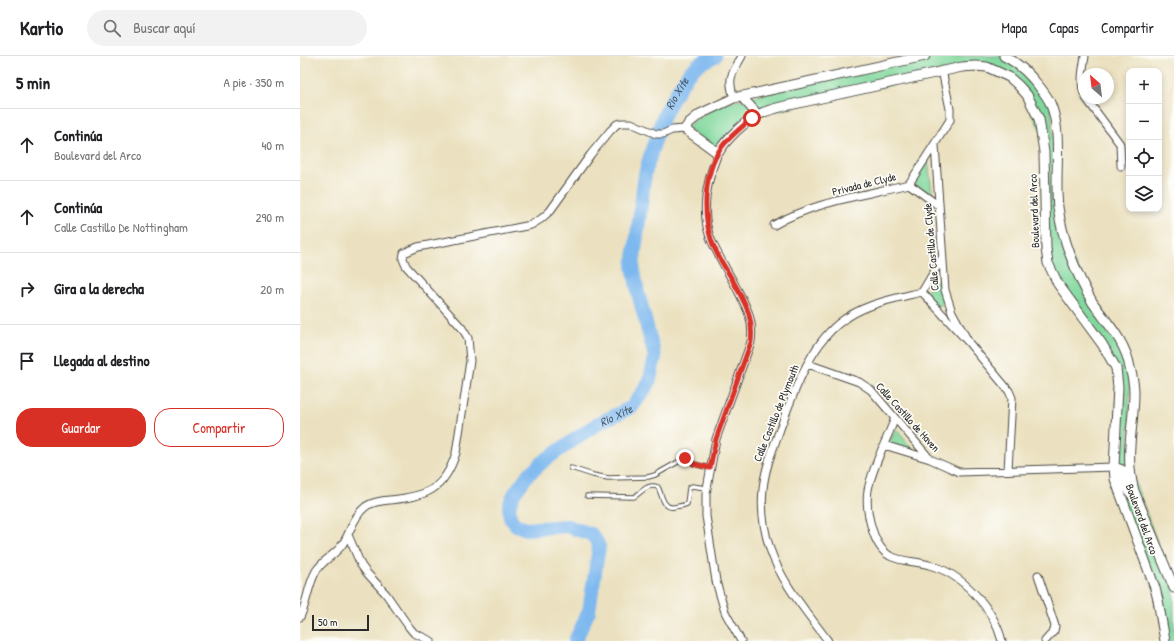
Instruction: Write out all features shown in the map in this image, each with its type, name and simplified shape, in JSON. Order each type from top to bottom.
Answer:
[{"type":"street","points":[[742,56],[732,74],[729,84],[737,97],[758,115]]},
{"type":"street","points":[[686,129],[689,123],[700,114],[737,97],[925,56]]},
{"type":"street","name":"Boulevard del Arco","points":[[1004,56],[1025,69],[1046,95],[1051,105],[1056,129],[1058,206],[1063,234],[1084,288],[1117,335],[1130,366],[1134,391],[1129,466],[1133,484],[1140,503],[1174,588]]},
{"type":"street","points":[[1083,68],[1085,56]]},
{"type":"street","name":"Boulevard del Arco","points":[[718,153],[725,142],[758,115],[768,110],[785,106],[942,70],[975,66],[987,67],[997,71],[1009,77],[1018,84],[1027,95],[1039,119],[1044,152],[1046,248],[1048,263],[1058,284],[1102,344],[1116,368],[1118,387],[1114,467],[1115,479],[1155,588],[1165,641]]},
{"type":"street","name":"Privada de Clyde","points":[[774,225],[793,215],[831,203],[909,184],[950,120],[951,116],[942,70]]},
{"type":"street","points":[[1090,104],[1120,144],[1121,166]]},
{"type":"street","points":[[300,617],[316,572],[322,564],[337,551],[348,535],[357,516],[364,508],[372,504],[413,497],[426,493],[436,487],[445,477],[452,466],[456,453],[470,361],[468,338],[462,328],[406,266],[403,259],[404,253],[418,247],[531,225],[550,211],[591,154],[613,127],[626,122],[656,134],[663,134],[672,130],[686,129],[718,153],[710,172],[705,205],[706,220],[711,240],[744,301],[750,316],[752,331],[751,342],[716,439],[706,488],[706,516],[716,581],[724,612],[741,641]]},
{"type":"street","name":"Calle Castillo de Clyde","points":[[935,145],[944,284],[948,301],[969,343],[1009,392],[1012,398],[1008,470]]},
{"type":"street","name":"Privada de Clyde","points":[[909,184],[939,206]]},
{"type":"street","points":[[942,258],[922,292],[969,343]]},
{"type":"street","name":"Calle Castillo de Plymouth","points":[[828,641],[784,580],[777,567],[770,548],[763,508],[763,490],[767,464],[787,411],[808,364],[825,337],[837,324],[869,306],[922,292]]},
{"type":"street","name":"Calle Castillo de Haven","points":[[808,364],[859,382],[871,390],[930,459]]},
{"type":"street","points":[[895,418],[868,489],[867,505],[873,534],[877,543],[890,556],[899,560],[931,565],[961,581],[983,604],[996,624],[1002,641]]},
{"type":"street","name":"Calle Castillo de Haven","points":[[884,445],[930,459],[960,472],[1114,467]]},
{"type":"street","points":[[1114,467],[1122,470],[1126,486],[1130,493],[1140,503]]},
{"type":"street","points":[[348,535],[361,565],[386,594],[409,627],[414,633],[431,641]]},
{"type":"street","points":[[1038,575],[1055,626],[1054,631],[1045,641]]},
{"type":"lane","points":[[571,468],[593,475],[617,478],[648,477],[655,475],[685,458],[694,464],[710,468]]},
{"type":"lane","points":[[587,496],[634,497],[646,486],[653,485],[658,487],[664,502],[667,507],[670,508],[687,504],[689,488],[692,486],[706,488]]},
{"type":"green space","points":[[925,56],[1004,56],[1013,61],[1051,105],[1057,206],[1068,250],[1130,366],[1129,466],[1174,588],[1174,641],[1165,641],[1158,600],[1118,490],[1116,368],[1048,263],[1042,133],[1018,85],[975,66],[758,115],[718,153],[686,127],[718,105]]},
{"type":"green space","points":[[928,161],[933,199],[914,183]]},
{"type":"green space","points":[[932,281],[941,282],[945,300],[940,306],[937,306],[926,294]]},
{"type":"green space","points":[[896,429],[914,451],[889,444]]},
{"type":"waterway","name":"Rio Xite","points":[[575,641],[589,611],[599,547],[596,540],[591,534],[567,526],[526,529],[516,525],[510,518],[509,506],[514,494],[527,476],[545,460],[597,424],[632,407],[649,383],[655,357],[638,293],[633,266],[645,174],[664,115],[677,91],[688,74],[699,64],[715,56]]},
{"type":"route","points":[[685,458],[698,466],[710,468],[716,439],[751,342],[752,323],[750,316],[744,301],[711,240],[706,220],[705,205],[710,172],[718,153],[725,142],[752,118]]}]
